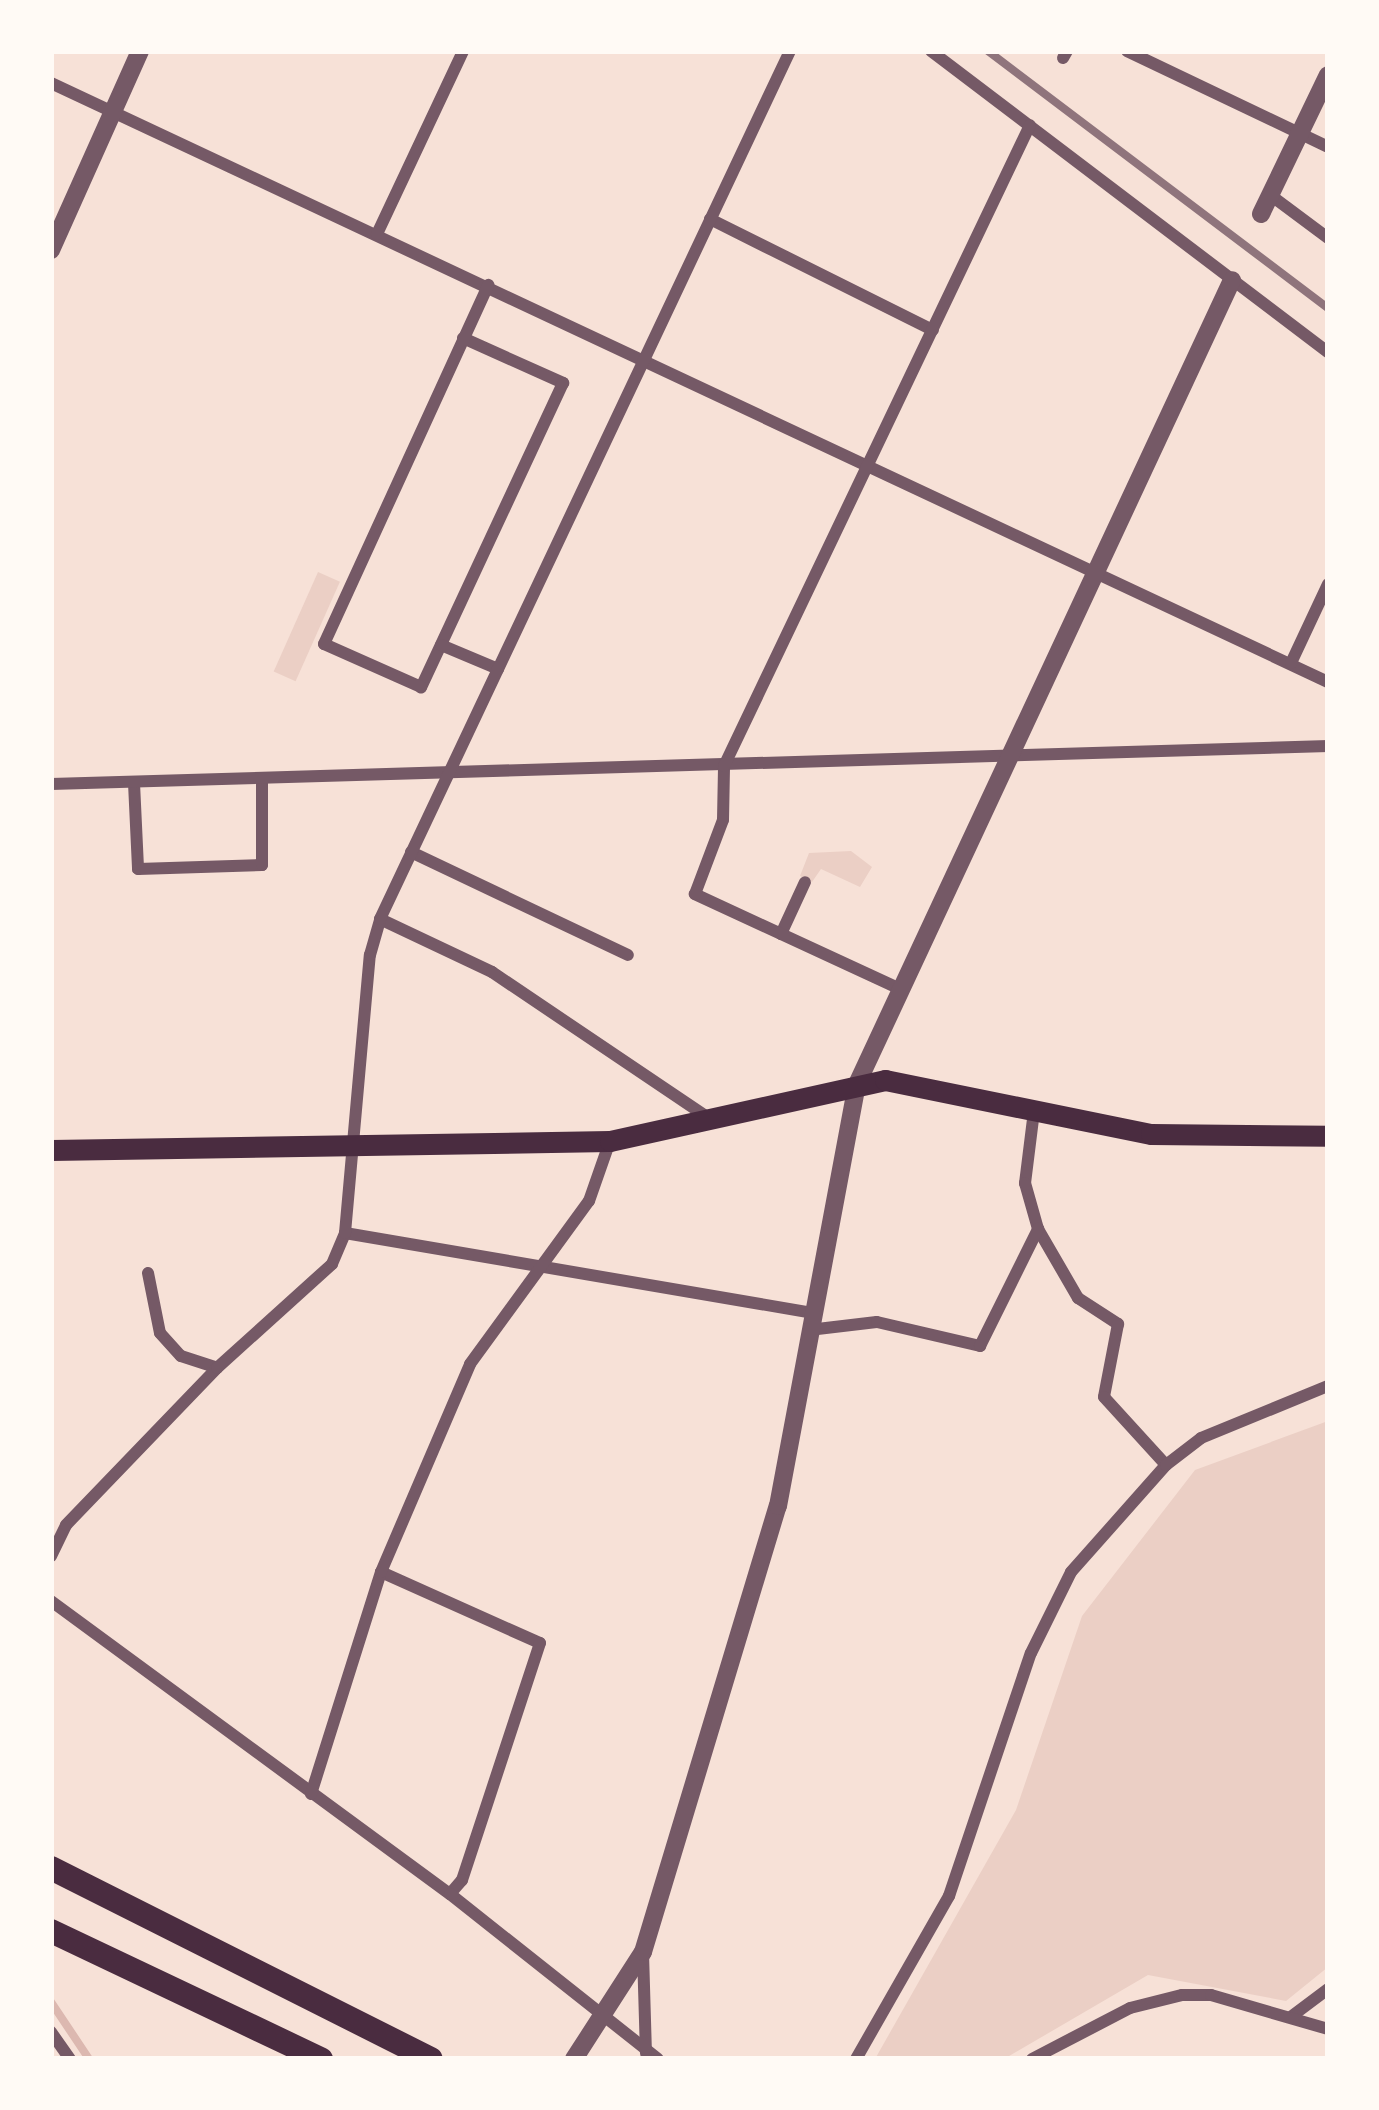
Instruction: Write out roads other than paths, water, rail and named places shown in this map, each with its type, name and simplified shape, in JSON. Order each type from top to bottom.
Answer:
[{"type":"highway","points":[[51,1868],[431,2059]]},
{"type":"highway","points":[[51,1931],[321,2059]]},
{"type":"main road","points":[[51,1150],[355,1151],[610,1142],[885,1080],[1034,1112],[1190,1137],[1328,1136]]},
{"type":"street","points":[[51,250],[140,51]]},
{"type":"street","points":[[377,234],[463,51]]},
{"type":"street","points":[[51,1556],[66,1525],[217,1368],[332,1264],[345,1233],[370,955],[380,919],[790,51]]},
{"type":"street","points":[[931,51],[1328,352]]},
{"type":"street","points":[[1127,51],[1299,138],[1328,147]]},
{"type":"street","points":[[1261,214],[1328,75]]},
{"type":"street","points":[[51,83],[870,462],[1328,682]]},
{"type":"street","points":[[898,988],[695,894],[723,820],[724,766],[1030,125]]},
{"type":"street","points":[[1269,194],[1328,238]]},
{"type":"street","points":[[710,219],[933,330]]},
{"type":"street","points":[[574,2059],[643,1952],[778,1506],[857,1084],[1232,280]]},
{"type":"street","points":[[464,338],[563,383],[421,688],[324,644],[488,284]]},
{"type":"street","points":[[1292,663],[1328,584]]},
{"type":"street","points":[[441,645],[498,669]]},
{"type":"street","points":[[51,784],[451,768],[724,766],[1328,746]]},
{"type":"street","points":[[134,783],[138,869],[262,865],[262,779]]},
{"type":"street","points":[[411,852],[628,955]]},
{"type":"street","points":[[781,934],[805,882]]},
{"type":"street","points":[[380,919],[492,972],[708,1118]]},
{"type":"street","points":[[1034,1112],[1025,1183],[1038,1229],[1078,1298],[1118,1324],[1104,1396],[1166,1465]]},
{"type":"street","points":[[311,1794],[382,1572],[470,1364],[589,1201],[610,1142]]},
{"type":"street","points":[[345,1233],[540,1264],[616,1285],[810,1322],[877,1322],[980,1346],[1038,1229]]},
{"type":"street","points":[[148,1273],[160,1334],[181,1356],[217,1368]]},
{"type":"street","points":[[856,2059],[949,1896],[1050,1608],[1071,1572],[1166,1465],[1225,1422],[1328,1386]]},
{"type":"street","points":[[382,1572],[541,1643],[450,1894]]},
{"type":"street","points":[[51,1601],[450,1894],[650,2056]]},
{"type":"street","points":[[643,1952],[650,2056]]},
{"type":"street","points":[[1292,2016],[1328,1989]]},
{"type":"street","points":[[1032,2059],[1157,1997],[1211,1995],[1328,2029]]},
{"type":"street","points":[[51,2032],[70,2059]]},
{"type":"street","points":[[51,2057],[60,2044]]},
{"type":"waterway","points":[[51,2002],[89,2059]]},
{"type":"railway","points":[[988,51],[1328,308]]}]
